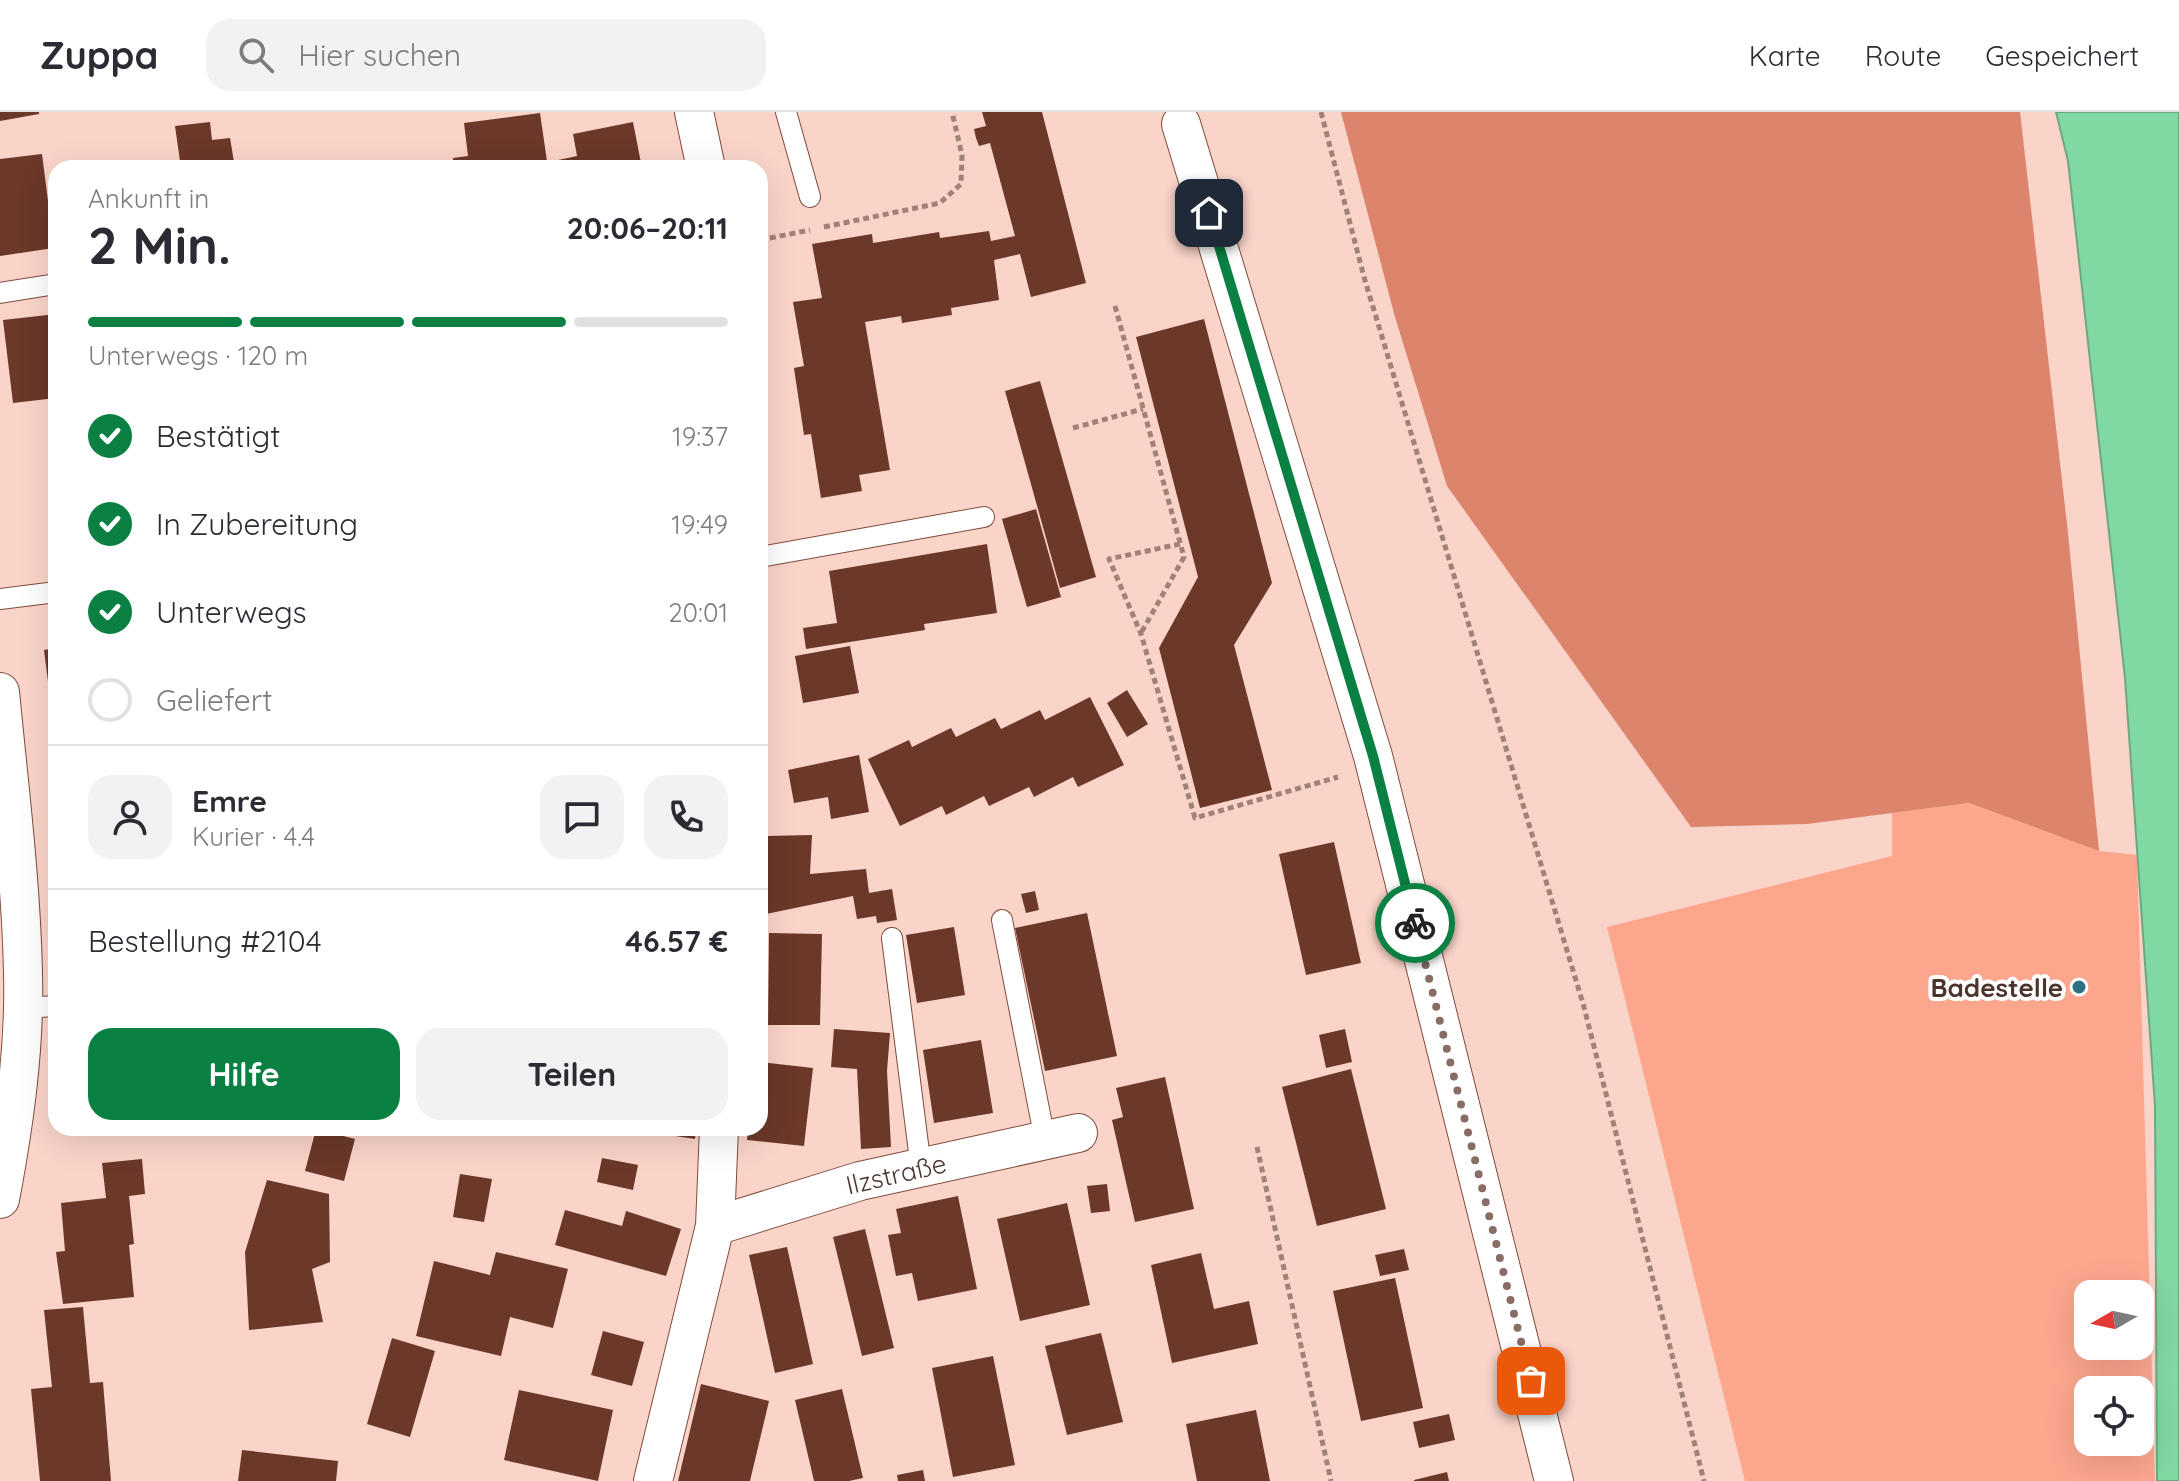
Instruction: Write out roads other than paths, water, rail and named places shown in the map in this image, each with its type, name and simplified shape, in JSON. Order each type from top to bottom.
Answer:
[{"type":"street","points":[[694,112],[704,160]]},
{"type":"street","points":[[1181,124],[1376,766],[1554,1481]]},
{"type":"street","points":[[0,692],[18,870],[23,975],[39,1007],[20,1071],[0,1199]]},
{"type":"street","points":[[653,1481],[715,1226],[719,1136]]},
{"type":"street","name":"Ilzstraße","points":[[715,1226],[860,1181],[1062,1136]]},
{"type":"lane","points":[[786,112],[810,197]]},
{"type":"lane","points":[[0,293],[48,285]]},
{"type":"lane","points":[[768,556],[984,517]]},
{"type":"lane","points":[[0,599],[48,593]]},
{"type":"lane","points":[[1002,920],[1062,1136]]},
{"type":"lane","points":[[892,938],[921,1168]]},
{"type":"place","name":"Badestelle","points":[[2079,987]]}]
